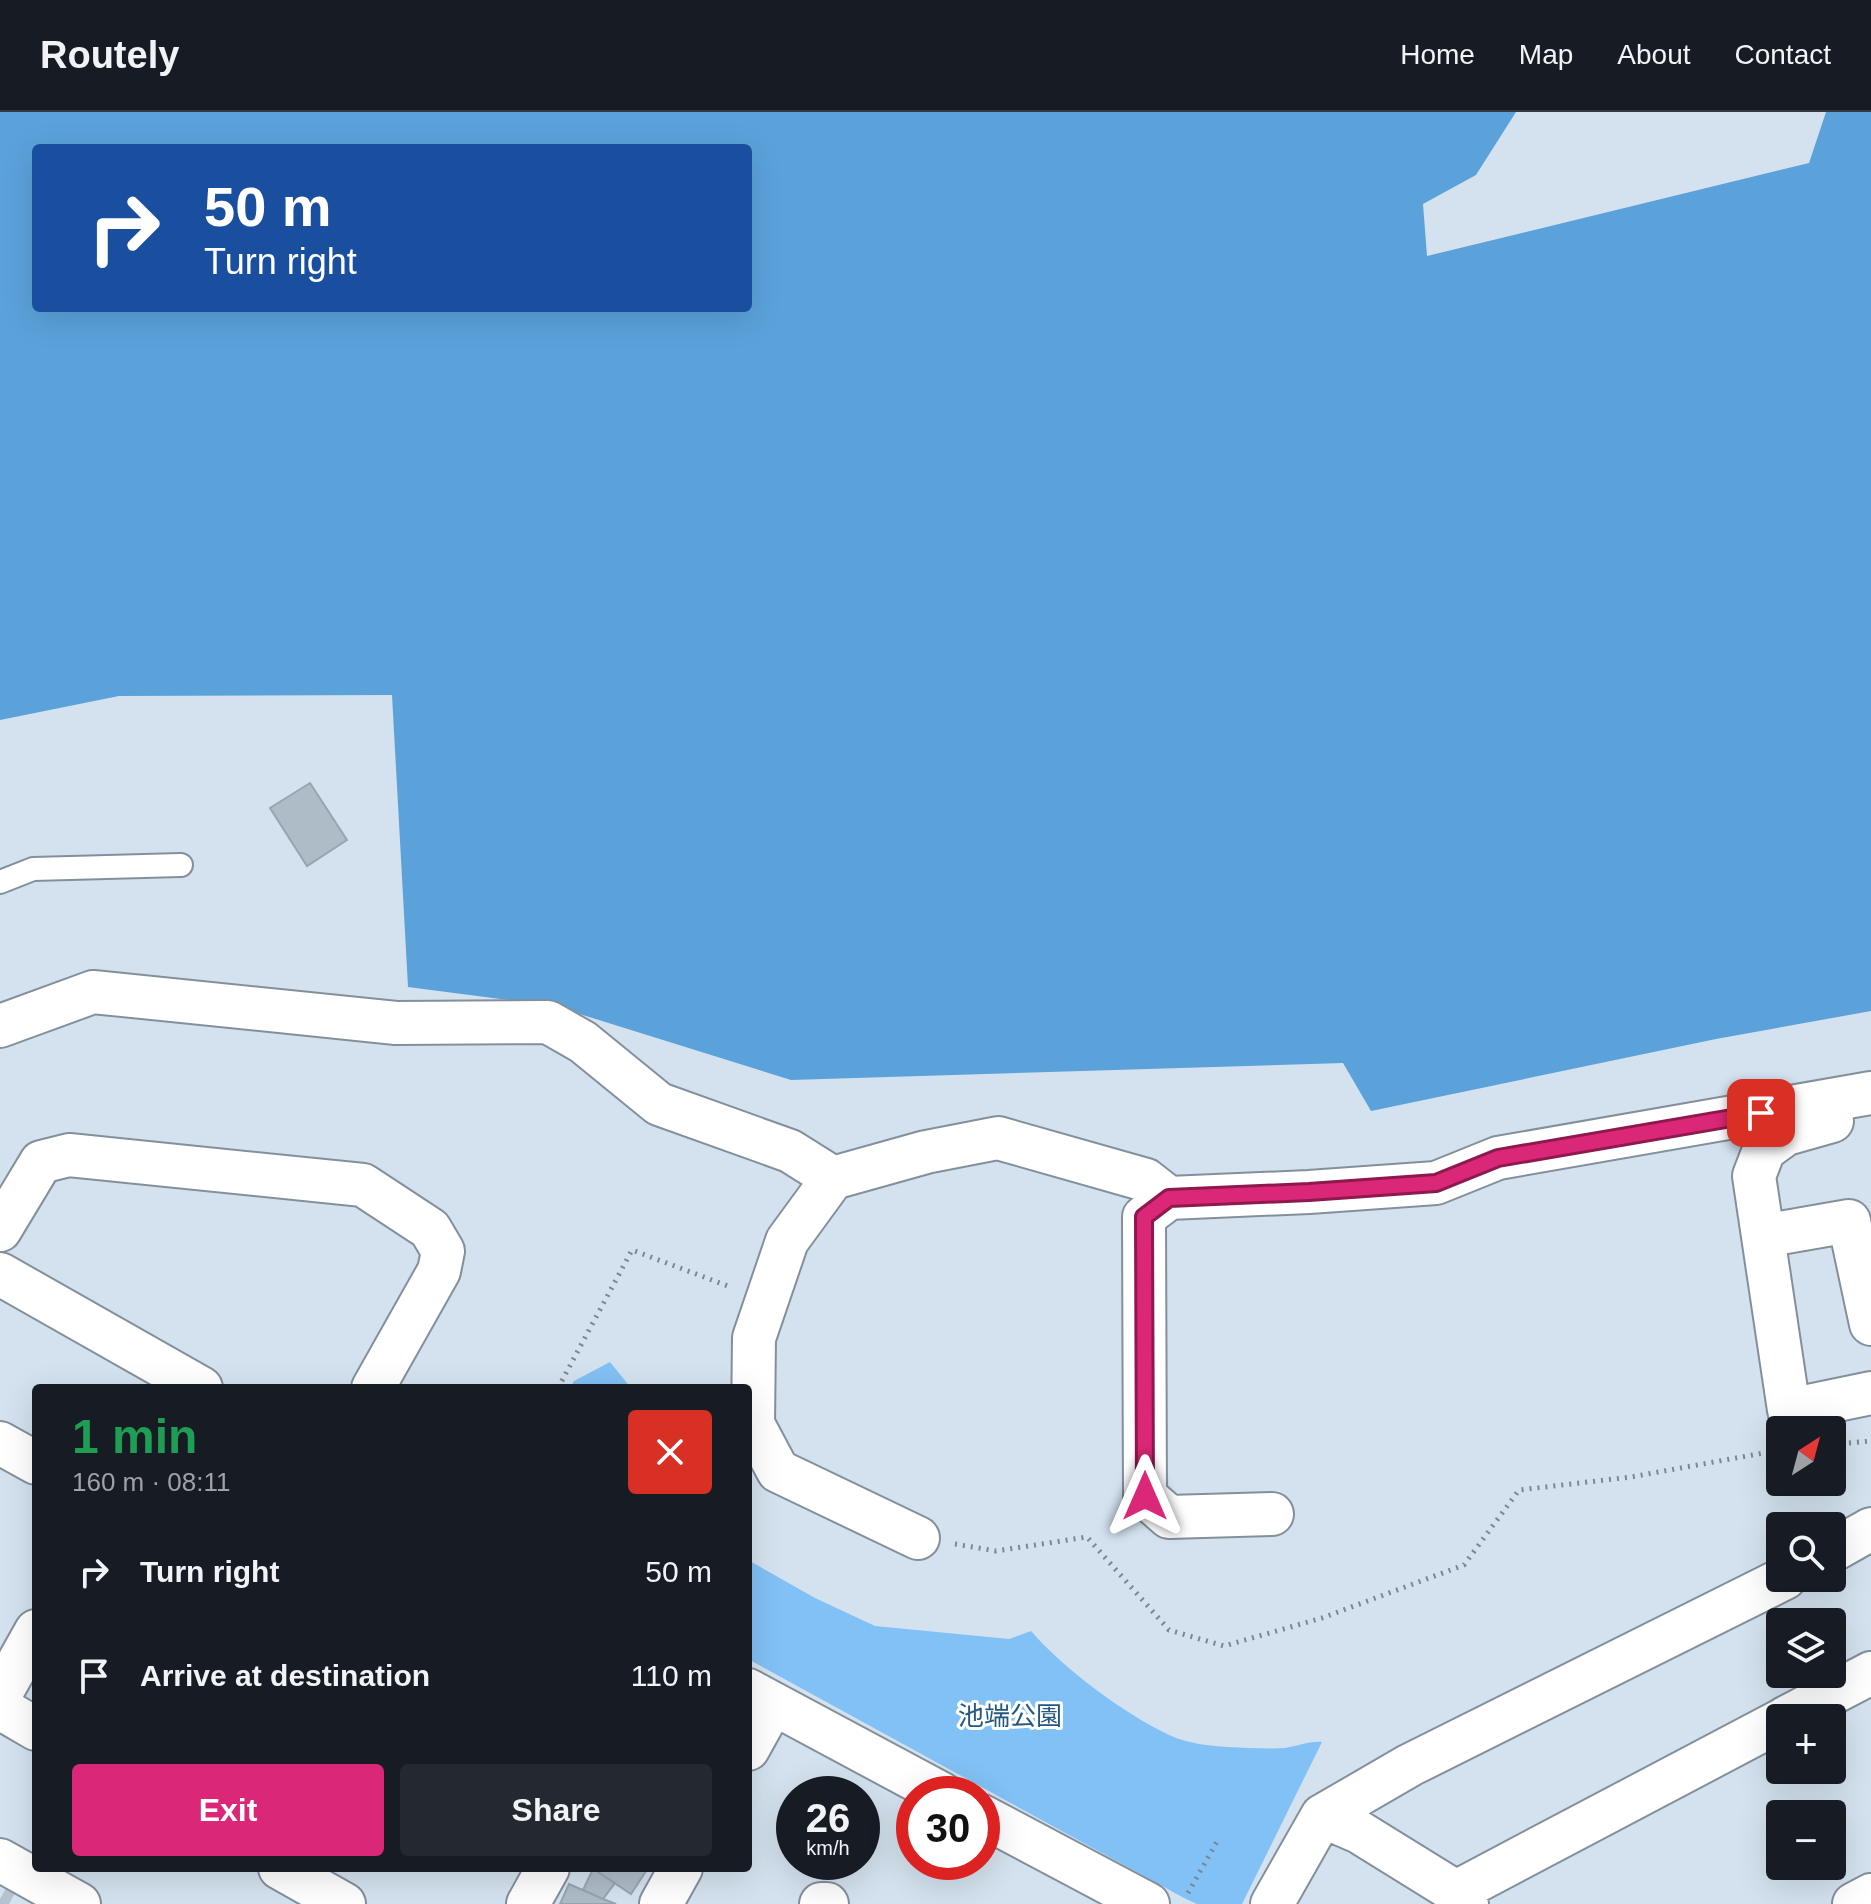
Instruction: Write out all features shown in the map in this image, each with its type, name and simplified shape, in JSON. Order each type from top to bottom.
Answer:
[{"type":"street","points":[[0,1026],[93,992],[396,1023],[548,1022],[583,1042],[659,1104],[790,1151],[833,1178]]},
{"type":"street","points":[[1272,1514],[1169,1517],[1145,1496],[1144,1217],[1169,1198],[1436,1183],[1498,1158],[1871,1093]]},
{"type":"street","points":[[1871,1108],[1786,1134],[1764,1150],[1754,1176],[1789,1410],[1871,1393]]},
{"type":"street","points":[[918,1538],[778,1471],[753,1424],[754,1338],[787,1241],[833,1178],[926,1152],[998,1138],[1146,1180],[1169,1198]]},
{"type":"street","points":[[0,1230],[41,1162],[69,1155],[363,1185],[430,1229],[443,1251],[439,1271],[375,1384]]},
{"type":"street","points":[[1763,1236],[1849,1221],[1871,1324]]},
{"type":"street","points":[[0,1274],[184,1384]]},
{"type":"street","points":[[1846,1543],[1871,1529]]},
{"type":"street","points":[[1272,1904],[1322,1816],[1410,1765],[1766,1588]]},
{"type":"street","points":[[0,1695],[32,1638]]},
{"type":"street","points":[[1812,1704],[1871,1673]]},
{"type":"street","points":[[752,1733],[761,1697],[908,1776]]},
{"type":"street","points":[[0,1708],[32,1727]]},
{"type":"street","points":[[1322,1816],[1359,1832],[1462,1898],[1766,1729]]},
{"type":"street","points":[[1000,1826],[1148,1904]]},
{"type":"street","points":[[0,1860],[79,1904]]},
{"type":"street","points":[[287,1872],[344,1904]]},
{"type":"street","points":[[528,1904],[546,1872]]},
{"type":"street","points":[[661,1904],[679,1872]]},
{"type":"street","points":[[1854,1904],[1871,1895]]},
{"type":"lane","points":[[0,882],[33,869],[181,865]]},
{"type":"path","points":[[560,1384],[632,1250],[733,1289]]},
{"type":"path","points":[[918,1538],[996,1551],[1087,1537],[1169,1630],[1224,1646],[1322,1618],[1464,1565],[1519,1490],[1631,1477],[1766,1453]]},
{"type":"path","points":[[1189,1890],[1219,1838]]},
{"type":"green space","points":[[610,1362],[628,1384],[572,1384]]},
{"type":"green space","name":"池端公園","points":[[752,1562],[815,1598],[875,1626],[1009,1639],[1031,1631],[1095,1689],[1151,1726],[1178,1739],[1248,1748],[1285,1748],[1322,1742],[1242,1904],[1197,1904],[1000,1797],[1000,1776],[961,1776],[752,1661]]},
{"type":"shaded area","points":[[0,112],[1516,112],[1476,175],[1423,204],[1427,256],[1809,163],[1826,112],[1871,112],[1871,1011],[1716,1039],[1371,1111],[1343,1063],[791,1080],[554,1006],[408,987],[392,695],[119,696],[0,720]]},
{"type":"building","points":[[310,783],[347,840],[307,866],[270,808]]},
{"type":"building","points":[[592,1872],[598,1872],[615,1883],[603,1899],[583,1890]]},
{"type":"building","points":[[598,1872],[645,1872],[631,1894]]},
{"type":"building","points":[[569,1884],[603,1899],[616,1904],[560,1904]]},
{"type":"tunnel","points":[[0,1899],[9,1904]]},
{"type":"route","points":[[1145,1496],[1144,1217],[1169,1198],[1436,1183],[1498,1158],[1761,1113]]}]
